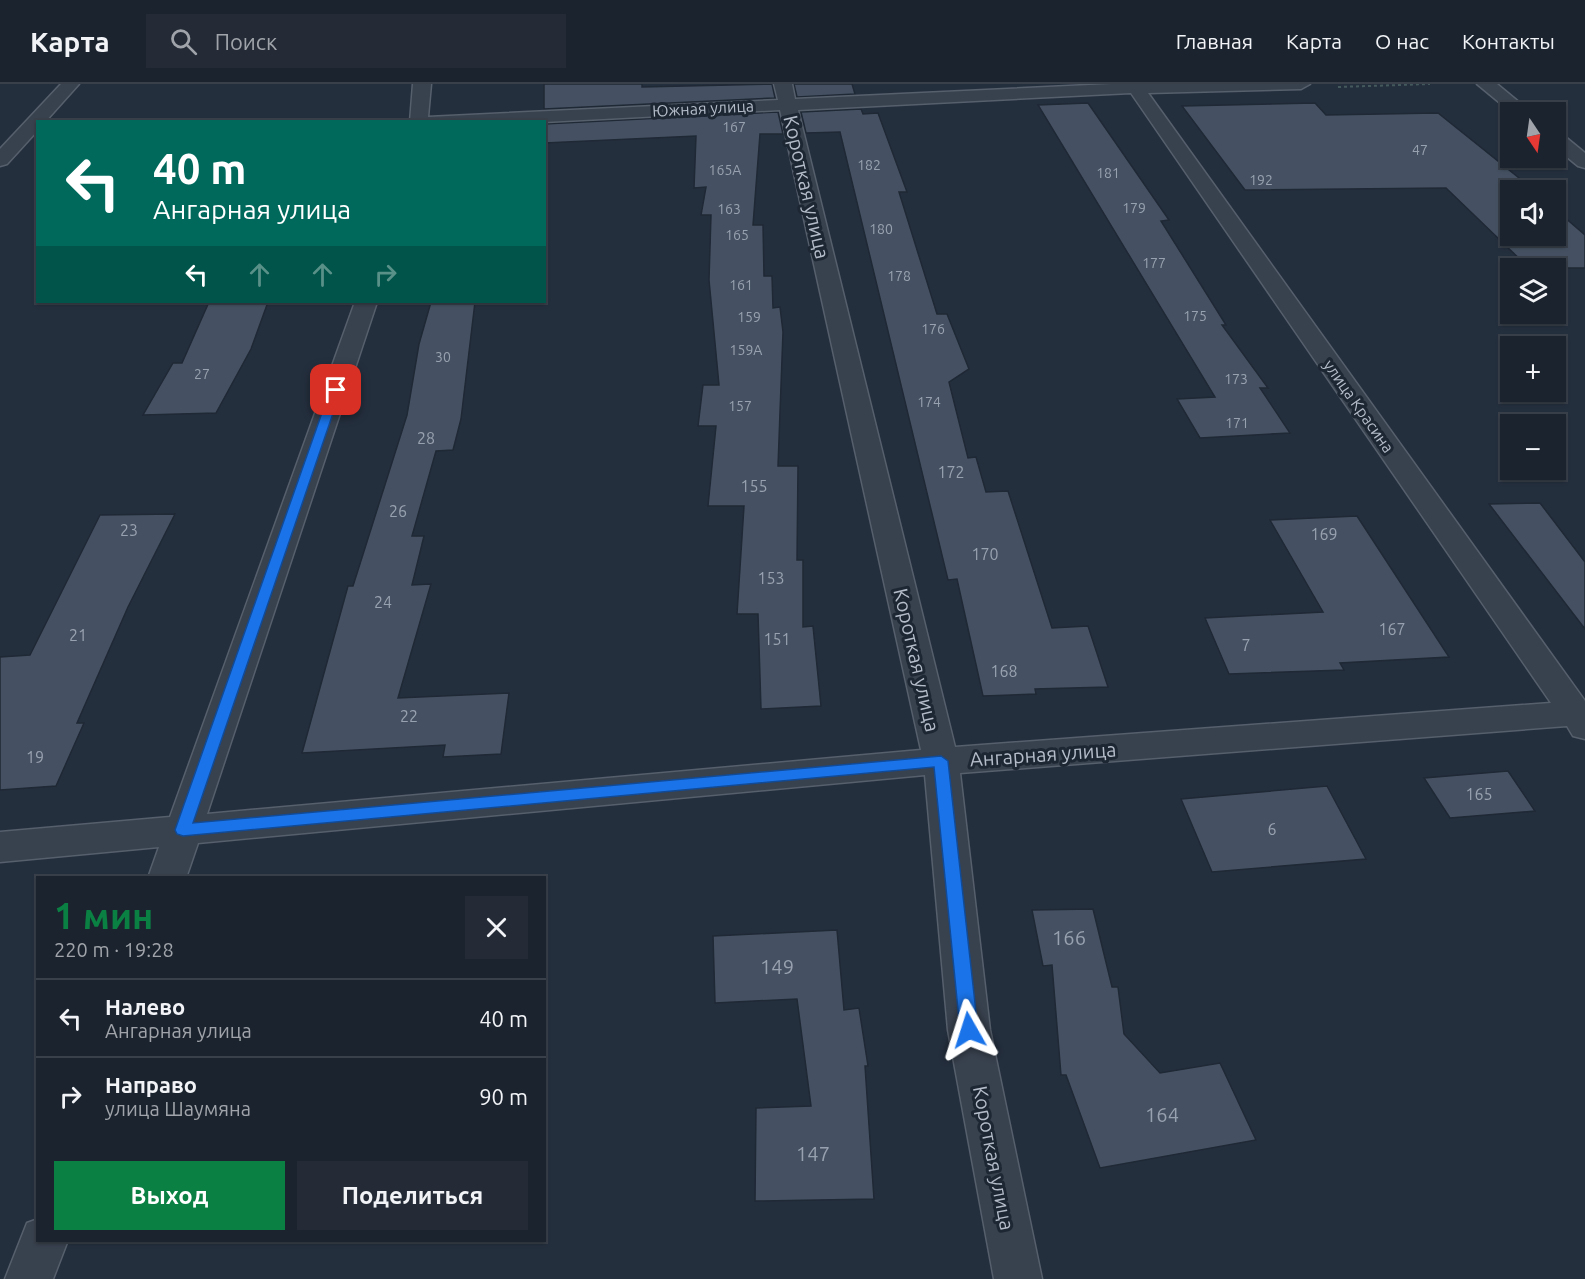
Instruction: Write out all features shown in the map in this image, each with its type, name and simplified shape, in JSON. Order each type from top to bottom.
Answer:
[{"type":"street","points":[[42,120],[70,84]]},
{"type":"street","points":[[419,120],[422,84]]},
{"type":"street","name":"Южная улица","points":[[455,120],[785,94],[1301,84]]},
{"type":"street","points":[[1486,84],[1509,102]]},
{"type":"street","name":"улица Красина","points":[[1134,86],[1582,718]]},
{"type":"street","name":"Короткая улица","points":[[785,94],[941,761],[969,1030],[1018,1279]]},
{"type":"street","points":[[0,136],[30,135]]},
{"type":"street","points":[[0,160],[30,135]]},
{"type":"street","points":[[1566,147],[1585,162]]},
{"type":"street","points":[[168,876],[366,303]]},
{"type":"street","name":"Ангарная улица","points":[[0,847],[941,761],[1582,718]]},
{"type":"street","points":[[29,1279],[43,1242]]},
{"type":"building","points":[[544,84],[642,84],[642,87],[772,84],[775,98],[544,109]]},
{"type":"building","points":[[794,84],[852,84],[855,94],[797,97]]},
{"type":"building","points":[[1088,103],[1169,220],[1161,221],[1226,325],[1222,325],[1268,388],[1260,388],[1290,433],[1200,438],[1177,399],[1215,397],[1038,105]]},
{"type":"building","points":[[1315,103],[1326,115],[1438,113],[1500,163],[1500,168],[1507,168],[1522,180],[1500,180],[1500,240],[1446,188],[1245,190],[1182,106]]},
{"type":"building","points":[[861,109],[863,114],[878,113],[907,192],[899,192],[937,314],[947,314],[969,369],[949,382],[968,458],[976,457],[986,492],[1008,491],[1052,628],[1088,626],[1108,687],[1035,689],[1036,694],[983,696],[957,579],[948,580],[840,132],[806,133],[801,112]]},
{"type":"building","points":[[778,112],[783,134],[760,134],[753,225],[763,225],[764,276],[772,276],[773,308],[780,307],[783,332],[778,466],[798,466],[797,560],[803,560],[803,627],[813,626],[821,706],[761,709],[758,614],[737,614],[744,506],[708,506],[716,426],[698,426],[703,385],[719,385],[709,280],[711,215],[701,215],[706,187],[694,188],[696,136],[546,143],[546,124]]},
{"type":"building","points":[[1566,219],[1585,235],[1585,268],[1566,268],[1566,258],[1519,258],[1506,246],[1566,246]]},
{"type":"building","points":[[209,303],[268,303],[251,349],[216,413],[143,415],[173,363],[182,363]]},
{"type":"building","points":[[431,303],[475,303],[461,419],[453,450],[436,451],[412,536],[424,536],[412,585],[431,584],[398,698],[509,693],[501,754],[443,757],[445,745],[302,753],[348,586],[353,586],[407,415],[419,344]]},
{"type":"building","points":[[1540,503],[1585,562],[1585,629],[1489,504]]},
{"type":"building","points":[[175,514],[128,607],[77,723],[84,723],[56,786],[0,790],[0,657],[30,655],[100,515]]},
{"type":"building","points":[[1357,516],[1449,657],[1340,663],[1344,670],[1229,674],[1205,618],[1323,612],[1270,520]]},
{"type":"building","points":[[1508,771],[1535,811],[1450,818],[1424,778]]},
{"type":"building","points":[[1327,786],[1366,859],[1212,872],[1181,799]]},
{"type":"building","points":[[1093,909],[1112,987],[1118,987],[1124,1034],[1160,1073],[1220,1063],[1256,1140],[1100,1168],[1066,1075],[1061,1075],[1052,965],[1043,966],[1032,910]]},
{"type":"building","points":[[837,930],[844,1010],[859,1008],[868,1066],[865,1066],[874,1199],[755,1201],[756,1108],[811,1106],[797,999],[715,1003],[713,936]]},
{"type":"route","points":[[336,390],[183,830],[941,761],[969,1030]]}]
